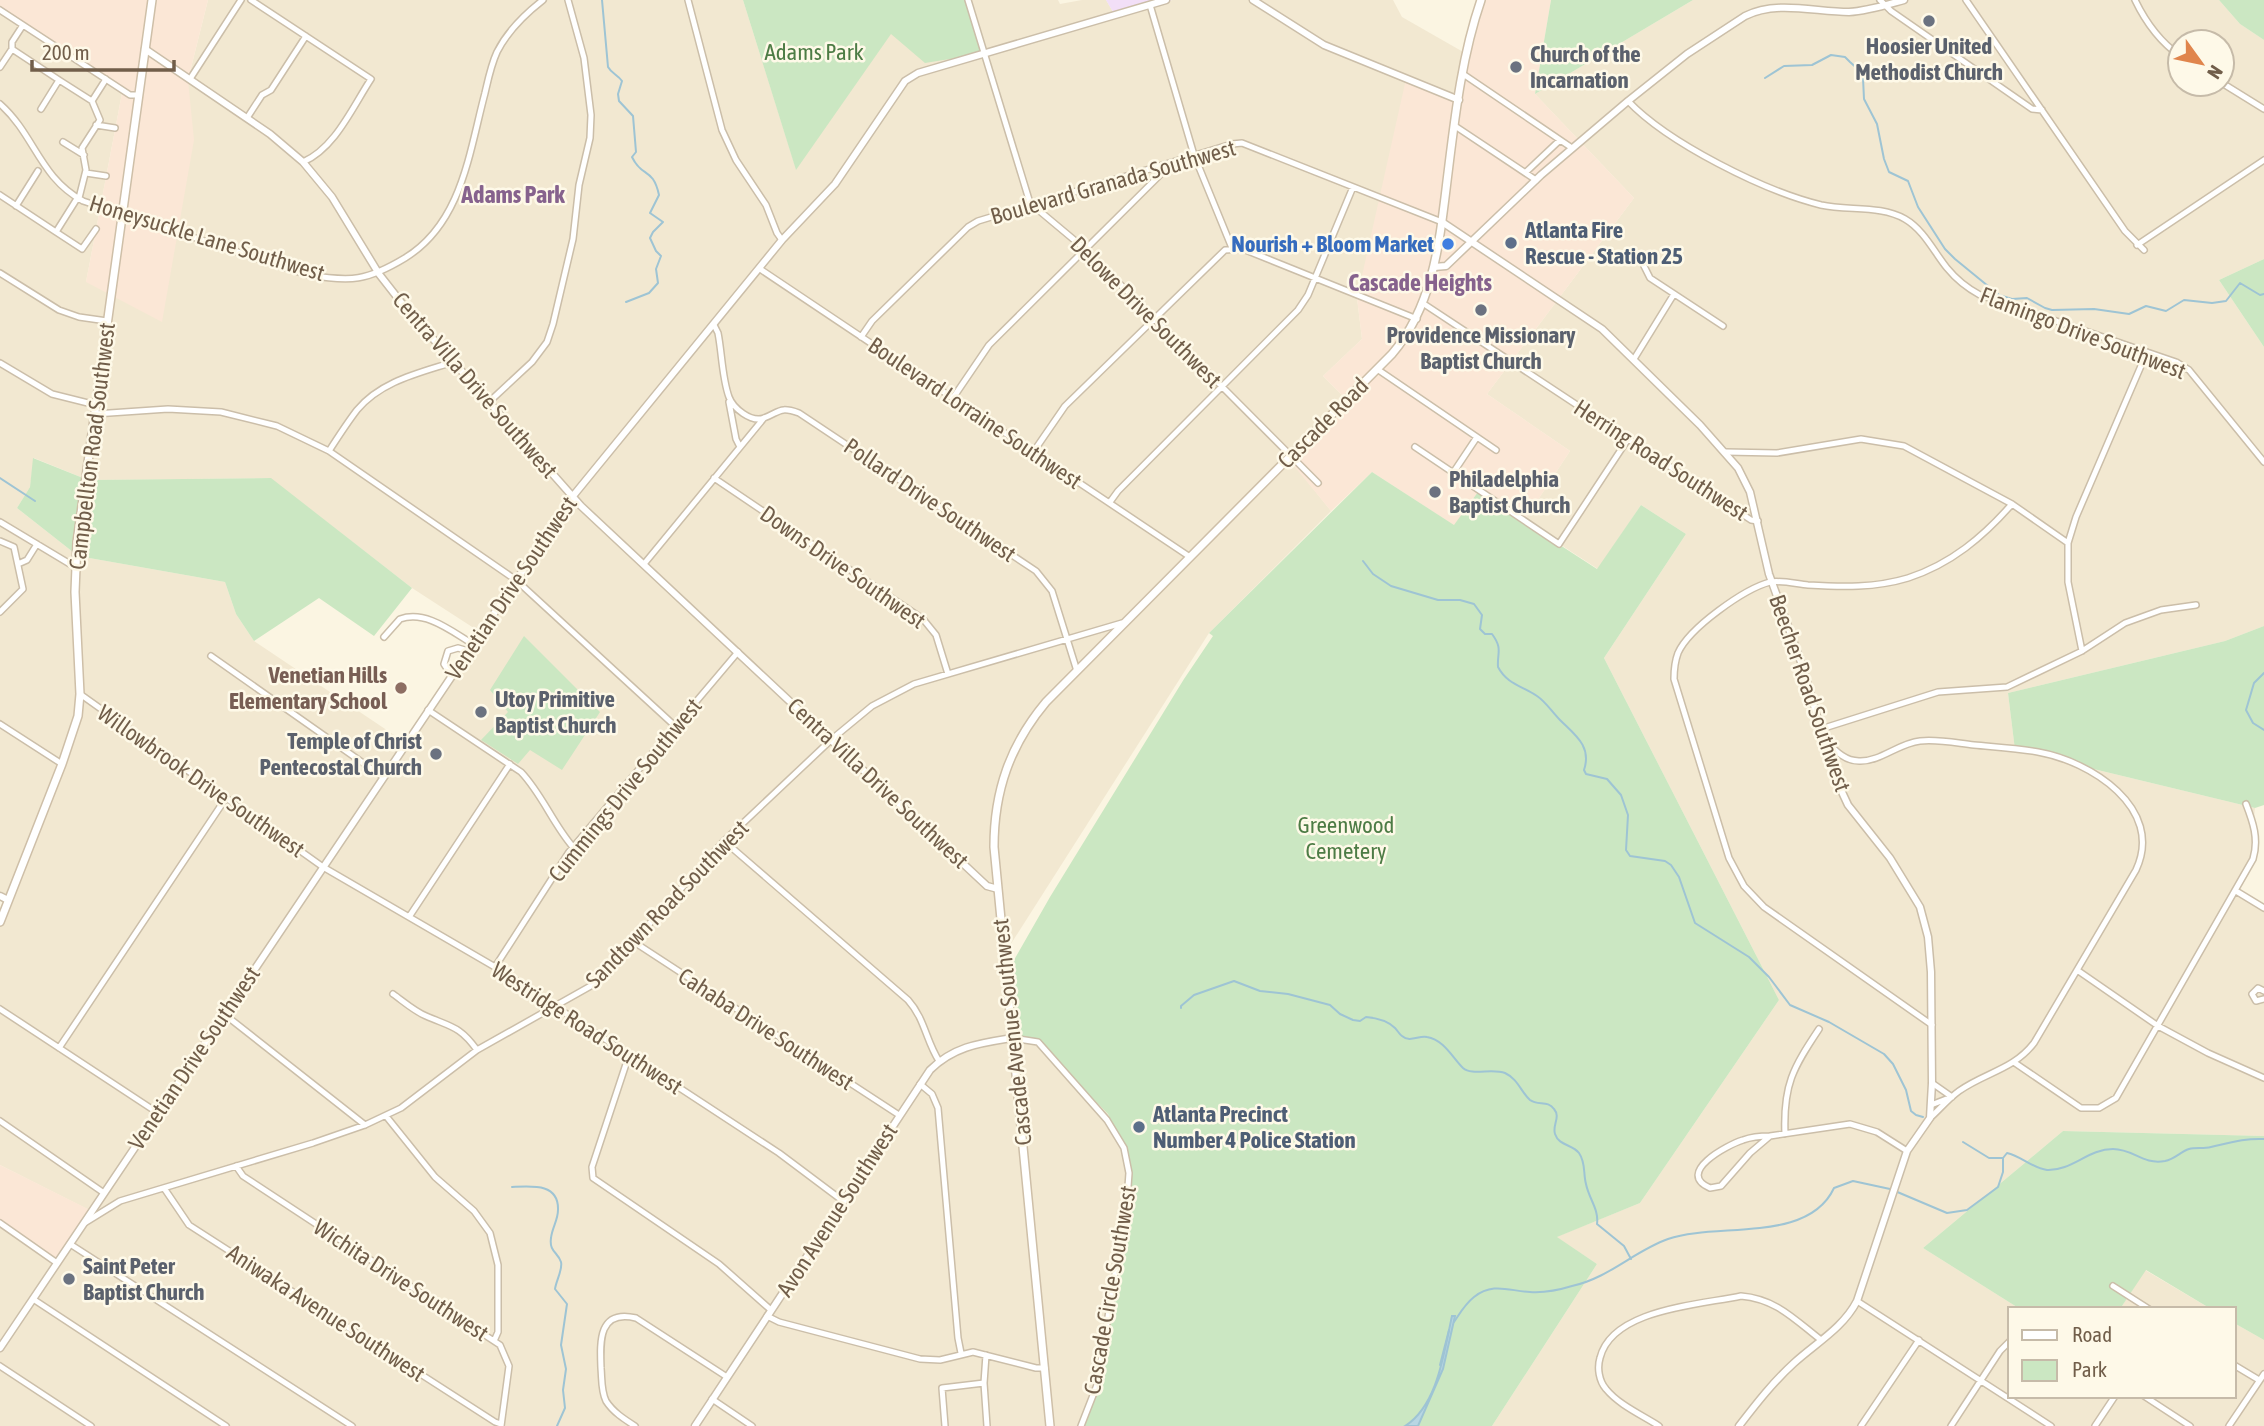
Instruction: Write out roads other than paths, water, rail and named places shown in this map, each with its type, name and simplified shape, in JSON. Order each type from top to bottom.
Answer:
[{"type":"main road","name":"Campbellton Road Southwest","points":[[0,922],[75,730],[80,694],[75,567],[152,0]]},
{"type":"main road","name":"Cascade Road","points":[[1080,668],[1377,369],[1401,344],[1417,319],[1434,267],[1472,25],[1481,0]]},
{"type":"main road","name":"Cascade Avenue Southwest","points":[[1050,1426],[993,823],[997,796],[1016,743],[1031,720],[1080,668]]},
{"type":"street","points":[[190,79],[241,0]]},
{"type":"street","points":[[251,0],[370,79],[328,145],[316,156],[303,162]]},
{"type":"street","name":"Honeysuckle Lane Southwest","points":[[0,104],[23,130],[53,178],[78,198],[308,275],[348,279],[379,274],[419,248],[445,220],[459,189],[498,51],[514,27],[543,0]]},
{"type":"street","points":[[489,402],[532,362],[547,342],[573,239],[579,185],[590,138],[591,115],[584,58],[568,0]]},
{"type":"street","points":[[688,0],[725,138],[736,160],[766,205],[782,240]]},
{"type":"street","points":[[968,0],[1030,203]]},
{"type":"street","name":"Venetian Drive Southwest","points":[[0,1348],[573,496],[782,240],[835,184],[905,81],[918,73],[1166,0]]},
{"type":"street","points":[[1253,0],[1324,46],[1459,100]]},
{"type":"street","points":[[1434,267],[1446,266],[1536,180],[1628,101],[1687,54],[1755,11],[1774,7],[1850,12],[1904,0]]},
{"type":"street","points":[[1966,0],[2125,231],[2144,250]]},
{"type":"street","points":[[2135,0],[2151,30],[2166,44]]},
{"type":"street","points":[[1882,3],[2032,109],[2042,110]]},
{"type":"street","points":[[1150,5],[1194,155],[1232,248]]},
{"type":"street","points":[[1,14],[23,25],[130,95],[139,95]]},
{"type":"street","points":[[0,67],[23,25]]},
{"type":"street","points":[[247,118],[262,95],[271,90],[306,36]]},
{"type":"street","points":[[12,49],[92,101],[100,120],[82,148],[86,173],[78,198],[56,232]]},
{"type":"street","name":"Centra Villa Drive Southwest","points":[[145,49],[247,118],[303,162],[332,197],[379,274],[404,306],[573,496],[987,886],[998,889]]},
{"type":"street","points":[[1464,74],[1572,148]]},
{"type":"street","points":[[92,101],[106,79]]},
{"type":"street","points":[[41,109],[59,80]]},
{"type":"street","points":[[2236,92],[2264,109]]},
{"type":"street","name":"Flamingo Drive Southwest","points":[[1628,101],[1688,146],[1753,180],[1821,205],[1887,212],[1905,219],[1920,231],[1955,277],[1980,295],[2176,362],[2195,374],[2264,462]]},
{"type":"street","points":[[96,125],[115,128]]},
{"type":"street","points":[[1455,126],[1536,180]]},
{"type":"street","points":[[1526,172],[1560,140]]},
{"type":"street","points":[[63,142],[84,155]]},
{"type":"street","name":"Boulevard Granada Southwest","points":[[861,337],[872,321],[968,227],[988,216],[1231,144],[1242,144],[1442,222]]},
{"type":"street","points":[[953,398],[989,345],[1174,160]]},
{"type":"street","points":[[2137,245],[2264,160]]},
{"type":"street","points":[[16,206],[38,171]]},
{"type":"street","points":[[86,173],[106,176]]},
{"type":"street","points":[[1110,502],[1297,310],[1308,295],[1353,187]]},
{"type":"street","points":[[0,195],[82,249],[96,229]]},
{"type":"street","name":"Delowe Drive Southwest","points":[[1030,203],[1085,249],[1318,483]]},
{"type":"street","name":"Beecher Road Southwest","points":[[1442,222],[1602,329],[1726,453],[1745,478],[1772,582],[1802,665],[1835,776],[1848,805],[1890,858],[1920,907],[1928,937],[1932,1025],[1930,1118]]},
{"type":"street","points":[[1034,452],[1065,406],[1218,254],[1232,248],[1243,249],[1417,319]]},
{"type":"street","points":[[1644,266],[1650,278],[1723,326]]},
{"type":"street","name":"Boulevard Lorraine Southwest","points":[[760,269],[1190,557]]},
{"type":"street","points":[[0,273],[59,310],[79,317],[107,321]]},
{"type":"street","points":[[1634,359],[1674,294]]},
{"type":"street","name":"Herring Road Southwest","points":[[1423,304],[1751,520],[1758,521]]},
{"type":"street","points":[[714,325],[718,332],[736,439],[740,447]]},
{"type":"street","points":[[2082,651],[2067,582],[2068,543],[2076,517],[2147,352]]},
{"type":"street","points":[[329,451],[356,410],[377,392],[402,378],[453,362]]},
{"type":"street","points":[[0,363],[52,394],[95,409],[220,412],[277,426],[329,451],[516,580],[676,726]]},
{"type":"street","points":[[1377,369],[1496,450]]},
{"type":"street","points":[[729,399],[746,415],[756,419],[764,418]]},
{"type":"street","name":"Pollard Drive Southwest","points":[[764,418],[780,410],[799,413],[1036,571],[1052,591],[1067,640],[1080,668]]},
{"type":"street","points":[[644,564],[764,418]]},
{"type":"street","points":[[1453,473],[1477,437]]},
{"type":"street","points":[[1415,447],[1559,544],[1628,439]]},
{"type":"street","points":[[1726,453],[1786,453],[1861,439],[1887,442],[1911,449],[2012,504],[2068,543]]},
{"type":"street","name":"Downs Drive Southwest","points":[[714,478],[923,618],[936,635],[948,674]]},
{"type":"street","points":[[1932,1025],[1764,907],[1744,886],[1729,858],[1674,679],[1675,666],[1684,643],[1706,620],[1737,599],[1772,582],[1845,587],[1879,584],[1909,577],[1940,564],[1970,546],[2012,504]]},
{"type":"street","points":[[0,522],[75,567]]},
{"type":"street","points":[[0,541],[14,547],[23,589],[0,612]]},
{"type":"street","points":[[18,564],[27,560],[37,544]]},
{"type":"street","points":[[1821,729],[1930,694],[2007,687],[2082,651],[2125,623],[2161,610],[2196,605]]},
{"type":"street","points":[[384,637],[400,619],[420,617],[432,620],[473,644]]},
{"type":"street","name":"Sandtown Road Southwest","points":[[83,1224],[120,1201],[365,1125],[413,1101],[477,1050],[596,983],[724,841],[858,716],[885,698],[914,684],[1125,622]]},
{"type":"street","points":[[452,676],[444,664],[448,651],[458,648],[468,651]]},
{"type":"street","name":"Cummings Drive Southwest","points":[[495,967],[573,847],[738,652]]},
{"type":"street","points":[[211,656],[383,777]]},
{"type":"street","name":"Willowbrook Drive Southwest","points":[[80,694],[323,867]]},
{"type":"street","points":[[428,710],[510,764],[529,781],[573,847]]},
{"type":"street","points":[[0,724],[62,764]]},
{"type":"street","points":[[1739,1426],[1766,1392],[1849,1316],[1857,1301],[1907,1151],[1930,1118],[1952,1097],[1982,1077],[2015,1063],[2034,1043],[2139,864],[2142,838],[2132,805],[2123,795],[2091,772],[2038,752],[1929,741],[1908,743],[1872,759],[1857,762],[1841,756],[1824,739]]},
{"type":"street","points":[[409,917],[510,764]]},
{"type":"street","points":[[59,1048],[226,798]]},
{"type":"street","points":[[2015,1063],[2076,1105],[2087,1109],[2099,1108],[2116,1098],[2236,891],[2256,849],[2254,825],[2246,804]]},
{"type":"street","points":[[724,841],[908,1000],[922,1019],[939,1061]]},
{"type":"street","name":"Westridge Road Southwest","points":[[323,867],[495,967],[779,1153],[843,1201]]},
{"type":"street","points":[[2236,891],[2264,908]]},
{"type":"street","points":[[0,896],[8,900]]},
{"type":"street","name":"Cahaba Drive Southwest","points":[[634,942],[899,1115]]},
{"type":"street","points":[[2077,970],[2158,1026],[2208,1053],[2264,1078]]},
{"type":"street","points":[[2264,991],[2256,989],[2252,996],[2256,1001],[2264,999]]},
{"type":"street","points":[[393,994],[424,1015],[450,1024],[468,1038],[477,1050]]},
{"type":"street","points":[[0,1009],[158,1113]]},
{"type":"street","points":[[224,1014],[365,1125]]},
{"type":"street","points":[[1785,1134],[1785,1101],[1791,1074],[1819,1029]]},
{"type":"street","name":"Avon Avenue Southwest","points":[[695,1426],[920,1084],[939,1061],[966,1046],[1012,1038]]},
{"type":"street","name":"Cascade Circle Southwest","points":[[1012,1038],[1038,1042],[1107,1120],[1128,1161],[1127,1200],[1105,1340],[1097,1385],[1081,1426]]},
{"type":"street","points":[[629,1055],[592,1167],[593,1178],[719,1264],[779,1322],[920,1359],[940,1360],[972,1352],[1045,1368]]},
{"type":"street","points":[[1932,1083],[1952,1097]]},
{"type":"street","points":[[920,1084],[932,1094],[938,1108],[961,1353]]},
{"type":"street","points":[[1931,1105],[1952,1097]]},
{"type":"street","points":[[386,1116],[435,1177],[474,1211],[490,1233],[498,1265],[498,1332],[494,1340]]},
{"type":"street","points":[[0,1121],[104,1193]]},
{"type":"street","points":[[1770,1136],[1750,1153],[1721,1186],[1710,1188],[1701,1182],[1700,1167],[1717,1152],[1742,1140],[1850,1124],[1877,1132],[1907,1151]]},
{"type":"street","name":"Wichita Drive Southwest","points":[[236,1166],[243,1176],[494,1340],[504,1352],[509,1366],[501,1425]]},
{"type":"street","name":"Aniwaka Avenue Southwest","points":[[164,1188],[188,1225],[501,1425]]},
{"type":"street","points":[[0,1223],[57,1263]]},
{"type":"street","points":[[69,1244],[352,1426]]},
{"type":"street","points":[[2113,1286],[2146,1307]]},
{"type":"street","points":[[1659,1426],[1607,1390],[1599,1371],[1600,1357],[1612,1336],[1638,1318],[1741,1296],[1757,1297],[1774,1304],[1821,1340]]},
{"type":"street","points":[[33,1299],[226,1426]]},
{"type":"street","points":[[1857,1301],[2008,1397]]},
{"type":"street","points":[[635,1426],[612,1409],[602,1387],[601,1335],[610,1321],[619,1317],[636,1318],[727,1377]]},
{"type":"street","points":[[1861,1426],[1919,1340]]},
{"type":"street","points":[[1951,1426],[2008,1343]]},
{"type":"street","points":[[986,1356],[984,1382],[987,1426]]},
{"type":"street","points":[[0,1366],[91,1426]]},
{"type":"street","points":[[2236,1366],[2259,1380]]},
{"type":"street","points":[[2229,1426],[2264,1374]]},
{"type":"street","points":[[945,1426],[942,1388],[984,1382]]},
{"type":"street","points":[[2009,1398],[2052,1426]]},
{"type":"street","points":[[2095,1426],[2114,1398]]},
{"type":"street","points":[[2147,1398],[2190,1426]]},
{"type":"street","points":[[712,1399],[752,1426]]},
{"type":"water","points":[[1452,1316],[1455,1316],[1443,1369],[1418,1426],[1405,1426],[1425,1405],[1438,1377]]},
{"type":"waterway","points":[[602,0],[608,67],[622,81],[619,101],[633,116],[636,152],[632,157],[657,186],[659,195],[650,213],[663,222],[650,238],[661,256],[656,269],[658,283],[649,293],[626,302]]},
{"type":"waterway","points":[[1765,78],[1784,66],[1812,65],[1831,55],[1845,57],[1861,72],[1864,99],[1877,124],[1889,172],[1908,181],[1918,207],[1945,249],[1999,295],[2012,299],[2027,298],[2052,310],[2094,309],[2129,314],[2146,306],[2166,311],[2184,300],[2212,303],[2226,301],[2240,283],[2260,295],[2264,294]]},
{"type":"waterway","points":[[0,478],[35,501]]},
{"type":"waterway","points":[[1363,561],[1373,574],[1391,586],[1438,600],[1460,600],[1474,604],[1482,615],[1480,629],[1485,634],[1492,634],[1497,643],[1498,667],[1502,673],[1510,681],[1540,698],[1581,742],[1586,754],[1586,774],[1607,779],[1621,795],[1628,815],[1626,850],[1630,856],[1665,861],[1671,865],[1679,877],[1695,923],[1749,957],[1769,977],[1790,1005],[1829,1022],[1884,1054],[1893,1064],[1906,1090],[1911,1111],[1923,1117]]},
{"type":"waterway","points":[[2264,673],[2254,683],[2246,710],[2253,723],[2264,730]]},
{"type":"waterway","points":[[1181,1008],[1194,995],[1234,981],[1260,991],[1288,994],[1330,1005],[1353,1020],[1360,1021],[1366,1017],[1382,1020],[1392,1025],[1405,1038],[1433,1039],[1467,1070],[1505,1073],[1530,1100],[1554,1109],[1557,1115],[1554,1131],[1557,1138],[1576,1150],[1583,1161],[1586,1184],[1597,1214],[1597,1224],[1624,1246],[1631,1259]]},
{"type":"waterway","points":[[1963,1142],[1989,1158],[2003,1158],[2007,1153],[2047,1170],[2064,1167],[2104,1150],[2127,1151],[2157,1162],[2169,1160],[2192,1148],[2264,1139]]},
{"type":"waterway","points":[[1895,1191],[1947,1213],[1967,1210],[1998,1187],[2003,1172],[2003,1158]]},
{"type":"waterway","points":[[1454,1322],[1481,1292],[1501,1288],[1535,1292],[1562,1289],[1598,1277],[1668,1239],[1688,1234],[1759,1228],[1804,1217],[1821,1206],[1834,1188],[1853,1181],[1890,1189]]},
{"type":"waterway","points":[[512,1187],[543,1188],[554,1195],[557,1201],[558,1214],[551,1243],[561,1265],[555,1289],[567,1304],[561,1345],[566,1369],[563,1390],[565,1408],[557,1426]]},
{"type":"waterway","points":[[1440,1365],[1449,1330]]},
{"type":"place","name":"Hoosier United Methodist Church","points":[[1929,21]]},
{"type":"place","name":"Church of the Incarnation","points":[[1516,67]]},
{"type":"place","name":"Atlanta Fire Rescue - Station 25","points":[[1511,243]]},
{"type":"place","name":"Nourish + Bloom Market","points":[[1448,244]]},
{"type":"place","name":"Providence Missionary Baptist Church","points":[[1481,310]]},
{"type":"place","name":"Philadelphia Baptist Church","points":[[1435,492]]},
{"type":"place","name":"Venetian Hills Elementary School","points":[[401,688]]},
{"type":"place","name":"Utoy Primitive Baptist Church","points":[[481,712]]},
{"type":"place","name":"Temple of Christ Pentecostal Church","points":[[436,754]]},
{"type":"place","name":"Atlanta Precinct Number 4 Police Station","points":[[1139,1127]]},
{"type":"place","name":"Saint Peter Baptist Church","points":[[69,1279]]},
{"type":"district","name":"Adams Park","points":[[513,194]]},
{"type":"district","name":"Cascade Heights","points":[[1420,282]]},
{"type":"park label","name":"Greenwood Cemetery","points":[[1346,838]]}]
